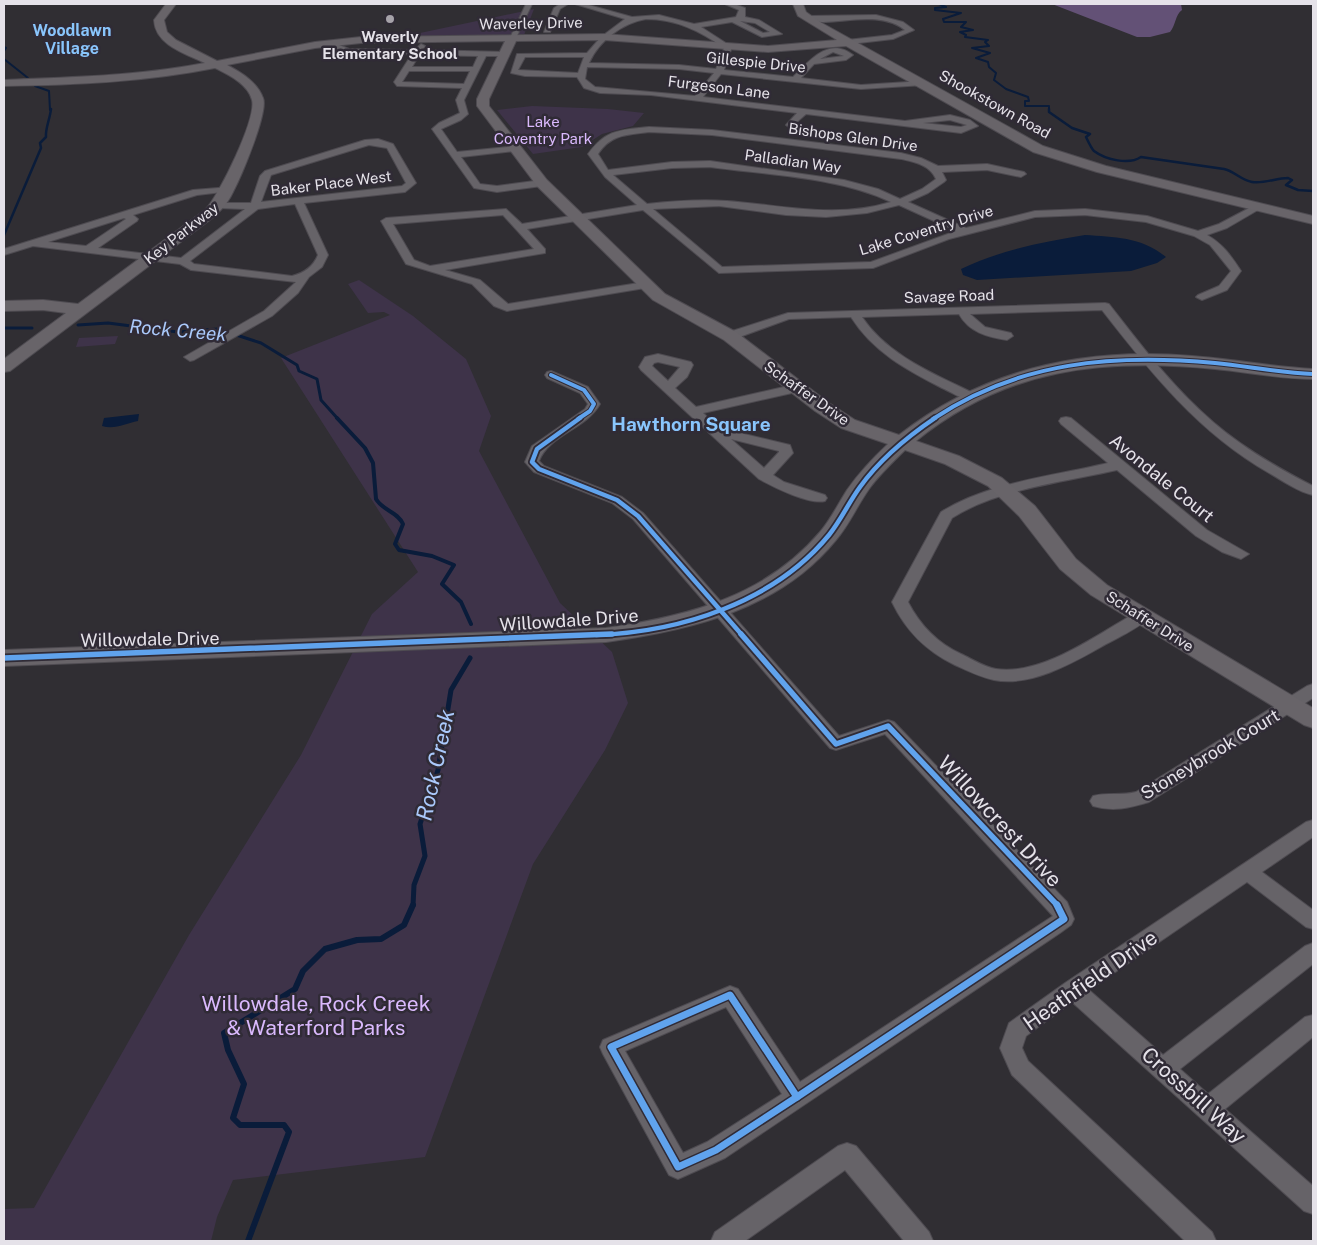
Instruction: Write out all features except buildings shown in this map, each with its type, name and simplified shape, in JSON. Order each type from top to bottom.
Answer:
[{"type":"street","name":"Key Parkway","points":[[4,367],[219,205],[228,190],[256,118],[258,100],[255,92],[242,78],[179,46],[164,36],[159,24],[160,17],[171,4]]},
{"type":"street","points":[[529,4],[473,106],[462,117],[440,125],[436,129],[473,184],[482,188],[497,189],[542,183]]},
{"type":"street","points":[[547,30],[557,8],[565,4]]},
{"type":"street","points":[[578,4],[631,20]]},
{"type":"street","points":[[728,4],[743,9],[744,12],[737,19]]},
{"type":"street","name":"Shookstown Road","points":[[798,6],[850,42],[1038,149],[1102,169],[1313,220]]},
{"type":"street","points":[[816,20],[857,17],[883,19],[898,22],[910,30],[898,36],[850,42]]},
{"type":"street","points":[[589,55],[520,56],[514,71],[525,74],[582,75],[589,55],[604,37],[621,23],[652,18],[678,20],[695,26],[728,47],[723,64],[717,71],[707,92],[697,98]]},
{"type":"street","points":[[695,26],[737,19],[757,21],[778,34],[762,35],[737,19]]},
{"type":"street","name":"Waverley Drive","points":[[4,83],[127,78],[219,66],[329,43],[425,39],[604,37],[728,47],[784,49],[850,42]]},
{"type":"street","points":[[425,39],[398,82],[400,84],[466,86]]},
{"type":"street","points":[[329,43],[336,48],[349,51],[503,54]]},
{"type":"street","points":[[473,106],[460,100],[483,54]]},
{"type":"street","points":[[795,80],[812,62]]},
{"type":"street","name":"Gillespie Drive","points":[[585,65],[679,67],[870,87],[924,83]]},
{"type":"street","points":[[406,69],[475,69]]},
{"type":"street","name":"Furgeson Lane","points":[[582,75],[582,82],[587,87],[697,98],[961,130],[974,126],[964,120],[954,118],[907,123]]},
{"type":"street","name":"Schaffer Drive","points":[[473,106],[514,148],[542,183],[645,285],[676,308],[730,336],[797,388],[848,424],[903,441],[952,460],[995,482],[1027,511],[1068,564],[1099,590],[1313,719]]},
{"type":"street","points":[[790,125],[804,111]]},
{"type":"street","name":"Bishops Glen Drive","points":[[520,227],[673,204],[711,203],[784,216],[841,213],[877,208],[899,202],[932,187],[941,180],[936,168],[918,160],[902,156],[666,128],[623,133],[597,144],[593,154],[594,159],[645,207]]},
{"type":"street","name":"Baker Place West","points":[[219,205],[256,206],[299,202],[404,189],[412,183],[390,146],[378,142],[368,142],[268,173],[265,176],[256,206]]},
{"type":"street","points":[[454,155],[514,148]]},
{"type":"street","name":"Palladian Way","points":[[607,173],[672,165],[710,164],[844,183],[862,186],[966,232]]},
{"type":"street","points":[[936,168],[987,167],[1020,174]]},
{"type":"street","points":[[4,252],[196,192],[228,190]]},
{"type":"street","points":[[190,357],[264,317],[299,286],[304,278],[321,262],[323,255],[299,202]]},
{"type":"street","points":[[183,260],[256,206]]},
{"type":"street","name":"Lake Coventry Drive","points":[[645,207],[719,270],[840,268],[873,265],[945,237],[1035,214],[1115,210],[1198,234],[1214,243],[1225,254],[1236,270],[1232,280],[1221,290],[1202,297]]},
{"type":"street","points":[[1198,234],[1223,226],[1258,207]]},
{"type":"street","points":[[430,269],[541,250],[506,212],[386,221],[410,262],[430,269],[476,282],[483,286],[497,304],[507,308],[534,306],[645,285]]},
{"type":"street","points":[[89,249],[133,219],[126,215]]},
{"type":"street","points":[[33,243],[183,260],[191,267],[292,279],[304,278]]},
{"type":"street","points":[[4,306],[43,306],[79,309]]},
{"type":"street","name":"Savage Road","points":[[730,336],[788,316],[1105,306],[1146,359]]},
{"type":"street","points":[[963,311],[972,325],[983,331],[1006,336]]},
{"type":"street","points":[[854,313],[862,330],[877,343],[896,356],[970,397]]},
{"type":"street","points":[[1146,359],[1200,416],[1224,438],[1257,460],[1313,491]]},
{"type":"street","name":"Willowdale Drive","points":[[4,658],[606,635],[662,627],[721,609],[756,594],[783,578],[814,552],[833,530],[862,485],[903,441],[970,397],[1044,370],[1084,362],[1146,359],[1207,362],[1313,374]]},
{"type":"street","points":[[551,375],[584,390],[594,404],[590,411],[537,449],[532,462],[539,469],[617,500],[638,516],[721,609]]},
{"type":"street","points":[[668,387],[764,476],[779,485],[820,498]]},
{"type":"street","points":[[694,411],[797,388]]},
{"type":"street","name":"Avondale Court","points":[[1066,421],[1083,439],[1142,482],[1211,542],[1242,554]]},
{"type":"street","points":[[714,430],[785,448],[786,453],[764,476]]},
{"type":"street","points":[[1119,465],[967,503],[946,515],[900,602],[906,616],[918,631],[948,655],[996,675],[1017,676],[1044,669],[1141,617]]},
{"type":"street","name":"Willowcrest Drive","points":[[721,609],[836,744],[888,726],[1060,908],[1064,919],[796,1097],[716,1150],[678,1167],[611,1047],[730,995],[796,1097]]},
{"type":"street","name":"Stoneybrook Court","points":[[1100,801],[1121,803],[1142,797],[1313,690]]},
{"type":"street","name":"Heathfield Drive","points":[[1203,1241],[1020,1068],[1011,1048],[1017,1030],[1073,989],[1311,832]]},
{"type":"street","points":[[1249,873],[1313,921]]},
{"type":"street","points":[[1164,1068],[1313,952]]},
{"type":"street","name":"Crossbill Way","points":[[1073,989],[1312,1198]]},
{"type":"street","points":[[1209,1107],[1313,1024]]},
{"type":"street","points":[[724,1241],[847,1154],[920,1241]]},
{"type":"green space","points":[[534,9],[524,35],[401,37]]},
{"type":"green space","name":"Lake Coventry Park","points":[[532,106],[608,109],[644,113],[633,126],[602,134],[582,147],[533,154],[497,110]]},
{"type":"green space","name":"Willowdale, Rock Creek & Waterford Parks","points":[[359,280],[413,316],[466,359],[491,416],[479,451],[560,603],[612,652],[628,703],[605,750],[533,864],[425,1157],[233,1180],[217,1217],[211,1241],[4,1241],[4,1209],[34,1208],[189,935],[301,755],[372,614],[418,572],[281,358],[390,315],[384,312],[368,313],[348,284]]},
{"type":"green space","points":[[118,336],[115,344],[76,347],[79,338]]},
{"type":"shaded area","points":[[1052,4],[1181,4],[1182,10],[1170,32],[1150,37],[1137,37]]},
{"type":"water","points":[[1085,235],[1127,239],[1147,245],[1166,257],[1157,263],[1131,271],[977,280],[963,275],[961,269],[976,262],[1022,248]]},
{"type":"water","points":[[139,414],[138,421],[116,427],[102,426],[104,418]]},
{"type":"waterway","points":[[939,4],[946,7],[935,8],[935,10],[961,13],[943,19],[944,22],[966,22],[961,27],[973,30],[960,32],[966,35],[965,37],[988,40],[985,42],[989,46],[972,48],[990,53],[976,58],[988,62],[989,67],[996,73],[994,80],[1006,89],[1028,97],[1029,101],[1025,101],[1025,106],[1049,106],[1049,112],[1072,128],[1090,134],[1086,137],[1093,150],[1099,154],[1111,159],[1124,161],[1141,157],[1224,169],[1252,182],[1288,178],[1292,180],[1286,185],[1298,190],[1313,191]]},
{"type":"waterway","name":"Rock Creek","points":[[4,47],[6,48],[4,51]]},
{"type":"waterway","name":"Rock Creek","points":[[4,59],[28,78]]},
{"type":"waterway","name":"Rock Creek","points":[[35,86],[49,91],[50,110]]},
{"type":"waterway","name":"Rock Creek","points":[[4,235],[41,148],[40,143],[46,137],[51,109]]},
{"type":"waterway","name":"Rock Creek","points":[[78,325],[108,323],[178,332],[218,329],[261,343],[297,365],[299,371],[317,379],[321,400],[338,419]]},
{"type":"waterway","name":"Rock Creek","points":[[4,328],[32,328]]},
{"type":"waterway","name":"Rock Creek","points":[[337,418],[365,448],[373,463],[376,499],[382,506],[397,516],[403,524],[395,544],[399,550],[432,556],[454,565],[442,584],[461,602],[471,624]]},
{"type":"waterway","name":"Rock Creek","points":[[413,906],[414,885],[425,856],[420,824],[438,770],[451,690],[470,658]]},
{"type":"waterway","name":"Rock Creek","points":[[248,1241],[289,1132],[284,1125],[240,1125],[233,1118],[244,1084],[228,1050],[224,1033],[295,989],[303,971],[325,949],[357,940],[381,939],[404,925],[413,905]]},
{"type":"cycle path","points":[[4,658],[606,635],[676,623],[721,610],[743,601],[784,577],[810,555],[828,536],[837,525],[861,485],[898,446],[942,414],[990,389],[1041,371],[1066,365],[1116,359],[1166,359],[1313,374]]},
{"type":"cycle path","points":[[551,375],[584,390],[594,404],[590,411],[537,449],[532,462],[539,469],[617,500],[638,516],[836,744],[888,726],[1060,908],[1064,919],[1053,927],[716,1150],[678,1167],[611,1047],[730,995],[797,1097]]},
{"type":"place","name":"Waverly Elementary School","points":[[390,19]]},
{"type":"district","name":"Woodlawn Village","points":[[72,39]]},
{"type":"district","name":"Hawthorn Square","points":[[691,424]]}]
